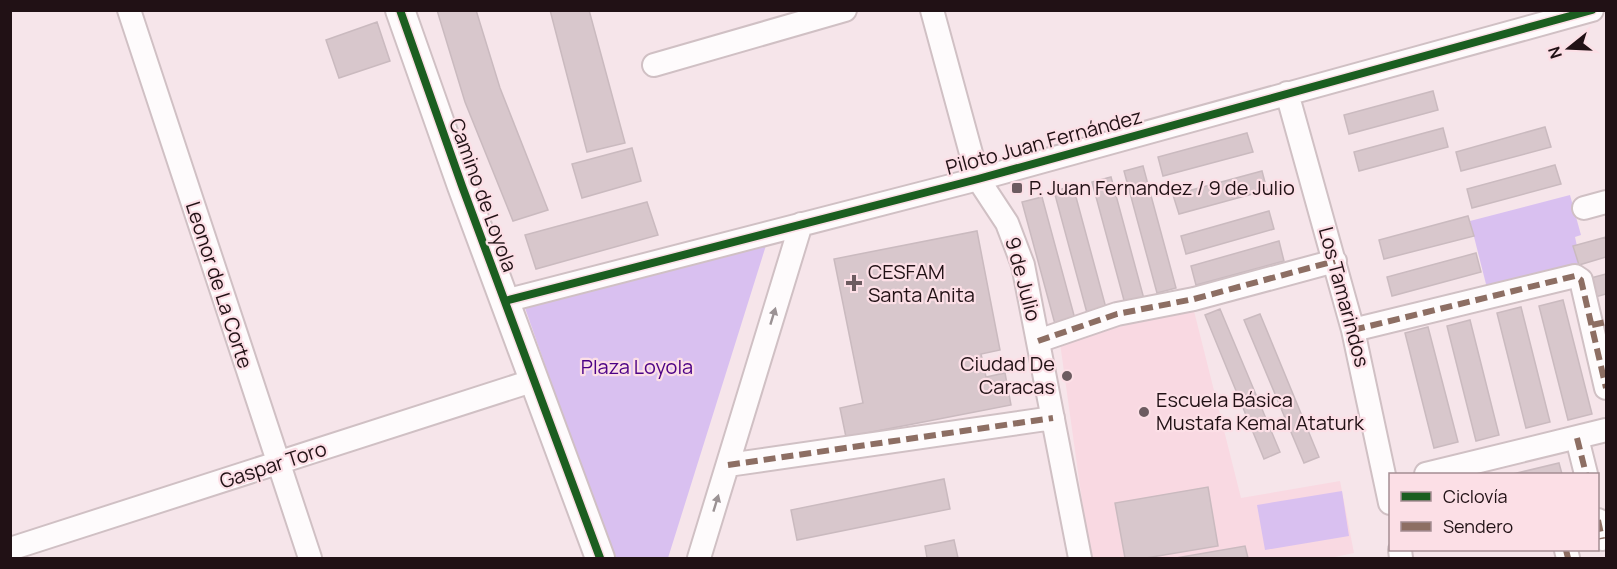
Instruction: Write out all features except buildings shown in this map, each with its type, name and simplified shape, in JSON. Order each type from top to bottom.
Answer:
[{"type":"street","name":"Leonor de La Corte","points":[[129,10],[310,558]]},
{"type":"street","name":"Camino de Loyola","points":[[400,10],[600,558]]},
{"type":"street","points":[[654,64],[845,10]]},
{"type":"street","name":"9 de Julio","points":[[932,10],[978,179],[999,207],[1017,247],[1038,341],[1080,558]]},
{"type":"street","name":"Piloto Juan Fernández","points":[[505,301],[978,179],[1592,10]]},
{"type":"street","name":"Los Tamarindos","points":[[1287,93],[1353,330],[1389,490]]},
{"type":"street","points":[[1584,208],[1606,202]]},
{"type":"street","points":[[699,558],[801,224]]},
{"type":"street","points":[[1038,341],[1117,314],[1194,299],[1335,261]]},
{"type":"street","points":[[1353,330],[1575,276],[1581,280],[1599,323],[1606,388]]},
{"type":"street","name":"Gaspar Toro","points":[[10,549],[535,380]]},
{"type":"street","points":[[728,465],[1053,418]]},
{"type":"street","points":[[1430,473],[1606,430]]},
{"type":"street","points":[[1577,438],[1586,473]]},
{"type":"shaded area","name":"Escuela Básica Mustafa Kemal Ataturk","points":[[1193,307],[1241,498],[1340,481],[1354,553],[1330,558],[1090,558],[1060,343]]},
{"type":"green space","points":[[1570,195],[1581,235],[1575,237],[1582,269],[1488,292],[1470,221]]},
{"type":"green space","name":"Plaza Loyola","points":[[768,239],[668,558],[613,558],[525,308]]},
{"type":"green space","points":[[1342,491],[1349,536],[1265,550],[1257,505]]},
{"type":"marked path","points":[[1038,341],[1117,314],[1194,299],[1335,261]]},
{"type":"marked path","points":[[1353,330],[1575,276],[1581,280],[1606,388]]},
{"type":"marked path","points":[[1592,325],[1606,322]]},
{"type":"marked path","points":[[728,465],[1053,418]]},
{"type":"marked path","points":[[1577,438],[1586,473]]},
{"type":"marked path","points":[[1599,525],[1602,539]]},
{"type":"marked path","points":[[1566,551],[1568,558]]},
{"type":"cycle path","points":[[400,10],[462,186],[600,558]]},
{"type":"cycle path","points":[[505,301],[978,179],[1592,10]]},
{"type":"place","name":"P. Juan Fernandez / 9 de Julio","points":[[1017,188]]},
{"type":"place","name":"CESFAM Santa Anita","points":[[854,283]]},
{"type":"place","name":"Ciudad De Caracas","points":[[1067,376]]},
{"type":"place","name":"Escuela Básica Mustafa Kemal Ataturk","points":[[1144,412]]}]
